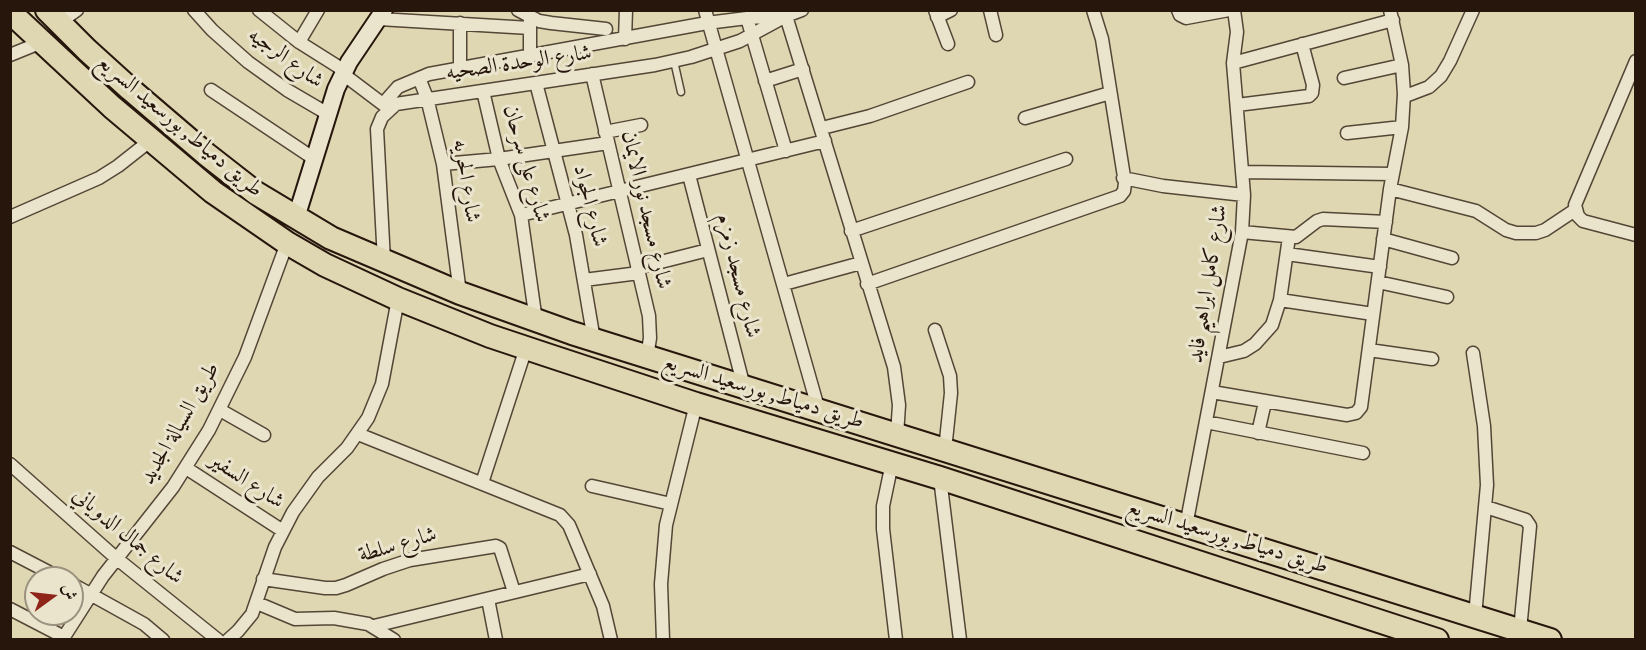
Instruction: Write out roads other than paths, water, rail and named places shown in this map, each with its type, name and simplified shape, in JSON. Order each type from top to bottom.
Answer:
[{"type":"highway","name":"طريق دمياط, بورسعيد السريع","points":[[10,12],[112,107],[213,192],[287,243],[325,265],[398,299],[490,336],[696,404],[940,478],[1437,639]]},
{"type":"highway","name":"طريق دمياط, بورسعيد السريع","points":[[61,15],[87,50],[228,172],[296,218],[331,238],[460,293],[544,324],[647,357],[1550,639]]},
{"type":"highway","points":[[70,69],[87,50]]},
{"type":"highway","points":[[112,107],[130,89]]},
{"type":"highway","points":[[490,336],[499,308]]},
{"type":"highway","points":[[535,351],[544,324]]},
{"type":"street","name":"شارع الرجيه","points":[[194,10],[212,30],[248,62],[287,90],[327,114]]},
{"type":"street","points":[[259,10],[386,106]]},
{"type":"street","points":[[299,42],[318,10]]},
{"type":"street","points":[[625,39],[626,10]]},
{"type":"street","points":[[705,10],[819,411]]},
{"type":"street","name":"شارع الوحدة الصحيه","points":[[386,106],[674,61],[715,50],[752,36],[786,16],[802,10]]},
{"type":"street","points":[[948,44],[936,14],[951,10]]},
{"type":"street","points":[[990,10],[996,35]]},
{"type":"street","points":[[867,284],[1114,200],[1120,196],[1124,191],[1124,178],[1102,39],[1093,10]]},
{"type":"street","points":[[1178,10],[1180,15],[1186,18],[1232,10]]},
{"type":"street","name":"شارع كامل ابراهيم فايد","points":[[1186,526],[1242,232],[1243,172],[1233,63],[1237,32],[1232,10]]},
{"type":"street","points":[[1404,94],[1408,95],[1429,87],[1441,76],[1473,10]]},
{"type":"street","points":[[1212,392],[1341,414],[1356,413],[1363,403],[1390,189],[1402,127],[1404,94],[1394,13],[1302,44],[1233,63]]},
{"type":"street","points":[[296,218],[327,114],[344,72],[381,15],[460,23],[528,16],[551,23],[606,29]]},
{"type":"street","points":[[528,16],[530,56]]},
{"type":"street","points":[[384,261],[377,129],[386,106],[398,87],[419,78],[460,68],[707,23],[786,16],[824,134],[896,377],[899,405],[897,435]]},
{"type":"street","points":[[747,18],[786,151]]},
{"type":"street","points":[[460,23],[460,68]]},
{"type":"street","points":[[10,55],[42,42]]},
{"type":"street","points":[[1237,105],[1309,96],[1313,85],[1302,44]]},
{"type":"street","points":[[1635,61],[1576,201],[1575,210],[1583,221],[1635,235]]},
{"type":"street","points":[[1344,78],[1401,65]]},
{"type":"street","points":[[765,81],[803,69]]},
{"type":"street","name":"شارع مسجد نور الايمان","points":[[592,74],[649,316],[650,338],[647,357]]},
{"type":"street","name":"شارع الحريه","points":[[419,78],[428,98],[443,164],[460,293]]},
{"type":"street","points":[[521,215],[786,151],[870,116],[968,82]]},
{"type":"street","name":"شارع الجواد","points":[[536,83],[568,204],[594,340]]},
{"type":"street","points":[[211,90],[313,158]]},
{"type":"street","name":"شارع على سرحان","points":[[483,91],[499,159],[521,215],[544,324]]},
{"type":"street","points":[[1025,118],[1110,93]]},
{"type":"street","points":[[443,164],[555,152],[641,125]]},
{"type":"street","points":[[1347,133],[1402,127]]},
{"type":"street","points":[[10,217],[99,178],[151,140]]},
{"type":"street","points":[[851,231],[1066,159]]},
{"type":"street","points":[[1243,172],[1393,174]]},
{"type":"street","name":"شارع مسجد زمزم","points":[[689,175],[744,387]]},
{"type":"street","points":[[1124,178],[1163,186],[1244,195]]},
{"type":"street","points":[[1390,189],[1476,212],[1506,230],[1516,233],[1536,233],[1545,230],[1575,210]]},
{"type":"street","points":[[1242,232],[1289,237],[1302,234],[1311,225],[1323,219],[1386,222]]},
{"type":"street","points":[[1219,357],[1244,351],[1260,340],[1272,325],[1280,300],[1289,237]]},
{"type":"street","points":[[1383,239],[1452,258]]},
{"type":"street","name":"طريق السيالة الجديد","points":[[63,638],[116,558],[159,506],[186,468],[220,410],[245,357],[287,243]]},
{"type":"street","points":[[584,280],[638,270],[708,250]]},
{"type":"street","points":[[1287,254],[1380,267]]},
{"type":"street","points":[[784,284],[861,263]]},
{"type":"street","points":[[1378,282],[1447,297]]},
{"type":"street","points":[[226,639],[245,623],[257,603],[263,579],[283,531],[305,494],[358,434],[376,402],[382,384],[398,299]]},
{"type":"street","points":[[1280,300],[1374,314]]},
{"type":"street","points":[[935,330],[950,376],[951,393],[945,450]]},
{"type":"street","points":[[1369,350],[1432,359]]},
{"type":"street","points":[[482,483],[535,351]]},
{"type":"street","points":[[1473,353],[1484,426],[1486,507],[1475,616]]},
{"type":"street","points":[[1258,433],[1265,402]]},
{"type":"street","points":[[663,639],[662,564],[666,525],[696,404]]},
{"type":"street","points":[[220,410],[264,435]]},
{"type":"street","points":[[1206,422],[1363,453]]},
{"type":"street","points":[[358,434],[560,515],[569,525],[590,574],[607,617],[611,639]]},
{"type":"street","points":[[892,463],[883,506],[883,529],[896,639]]},
{"type":"street","name":"شارع جمال الدوياني","points":[[10,464],[116,558],[226,639]]},
{"type":"street","name":"شارع السفير","points":[[186,468],[283,531]]},
{"type":"street","points":[[940,478],[960,639]]},
{"type":"street","points":[[592,486],[671,504]]},
{"type":"street","points":[[1486,507],[1526,520],[1530,526],[1520,630]]},
{"type":"street","name":"شارع سلطة","points":[[263,579],[336,588],[410,560],[496,546],[500,548],[514,592]]},
{"type":"street","points":[[10,552],[37,566]]},
{"type":"street","points":[[374,626],[590,574]]},
{"type":"street","points":[[84,591],[144,624],[163,639]]},
{"type":"street","points":[[488,599],[496,639]]},
{"type":"street","points":[[257,603],[296,619],[334,618],[362,622],[374,626],[393,639]]},
{"type":"street","points":[[10,609],[63,638]]},
{"type":"lane","points":[[674,61],[681,92]]}]
